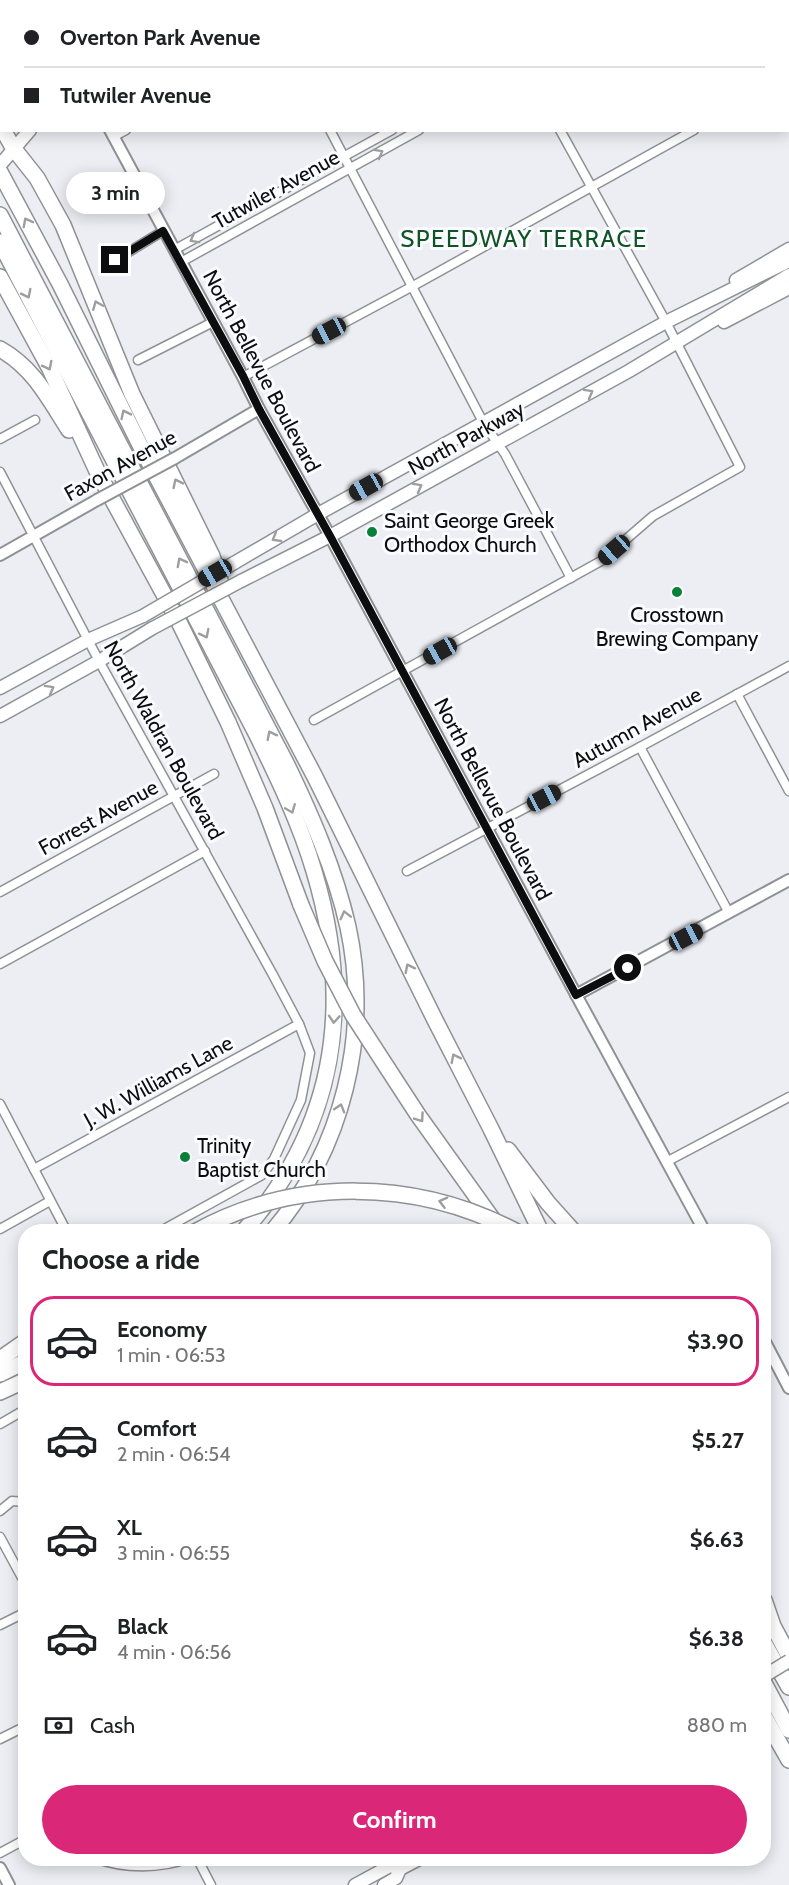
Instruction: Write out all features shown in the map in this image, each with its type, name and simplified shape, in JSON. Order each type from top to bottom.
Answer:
[{"type":"highway","points":[[4,132],[12,152],[37,178],[63,225],[132,394],[213,556],[230,615]]},
{"type":"highway","points":[[0,172],[60,284],[141,447],[315,777],[537,1224]]},
{"type":"highway","points":[[0,215],[287,765],[320,838],[342,903],[348,930],[355,989],[354,1042],[350,1069],[336,1120],[320,1158],[291,1208],[278,1224]]},
{"type":"highway","points":[[0,242],[256,733],[290,806],[321,894],[330,941],[335,991],[332,1043],[326,1079],[318,1106],[297,1157],[281,1184],[250,1224]]},
{"type":"highway","points":[[0,277],[50,369],[96,471],[180,624],[228,722],[265,808],[301,905],[325,961],[353,1015],[418,1115],[495,1224]]},
{"type":"highway","points":[[0,349],[32,374],[96,471]]},
{"type":"highway","points":[[491,1129],[567,1224]]},
{"type":"highway","points":[[211,1224],[234,1213],[274,1200],[320,1192],[369,1191],[406,1194],[450,1203],[500,1224]]},
{"type":"highway","points":[[0,1359],[18,1347]]},
{"type":"highway","points":[[0,1374],[18,1365]]},
{"type":"highway","points":[[0,1392],[18,1384]]},
{"type":"highway","points":[[771,1620],[789,1656]]},
{"type":"highway","points":[[771,1655],[789,1687]]},
{"type":"highway","points":[[771,1696],[789,1730]]},
{"type":"highway","points":[[771,1728],[789,1760]]},
{"type":"main road","points":[[0,165],[28,132]]},
{"type":"main road","points":[[666,322],[789,249]]},
{"type":"main road","name":"North Parkway","points":[[0,688],[88,640],[143,616],[318,514],[666,322],[789,261]]},
{"type":"main road","name":"North Parkway","points":[[0,716],[99,662],[151,629],[241,580],[330,536],[676,344],[789,275]]},
{"type":"main road","points":[[676,344],[736,317],[789,288]]},
{"type":"main road","points":[[771,1672],[789,1661]]},
{"type":"main road","points":[[355,1885],[390,1866]]},
{"type":"main road","points":[[384,1885],[396,1878],[406,1866]]},
{"type":"street","points":[[331,132],[483,422],[498,442],[572,578]]},
{"type":"street","name":"Tutwiler Avenue","points":[[174,250],[388,132]]},
{"type":"street","name":"Tutwiler Avenue","points":[[181,262],[415,132]]},
{"type":"street","points":[[314,720],[601,561],[653,516],[740,467],[666,322],[561,132]]},
{"type":"street","points":[[243,376],[413,286],[690,132]]},
{"type":"street","name":"North Bellevue Boulevard","points":[[112,134],[701,1224]]},
{"type":"street","points":[[104,267],[163,231]]},
{"type":"street","points":[[138,360],[213,322]]},
{"type":"street","name":"Faxon Avenue","points":[[0,555],[259,409]]},
{"type":"street","points":[[0,439],[35,420]]},
{"type":"street","name":"North Waldran Boulevard","points":[[0,472],[99,662],[299,1024],[310,1053],[301,1100],[274,1159],[262,1175],[173,1224]]},
{"type":"street","name":"Autumn Avenue","points":[[407,871],[789,666]]},
{"type":"street","points":[[737,694],[789,791]]},
{"type":"street","points":[[640,747],[729,913]]},
{"type":"street","name":"Forrest Avenue","points":[[0,892],[214,774]]},
{"type":"street","points":[[0,964],[205,851]]},
{"type":"street","points":[[576,995],[789,880]]},
{"type":"street","name":"J. W. Williams Lane","points":[[34,1169],[299,1024]]},
{"type":"street","points":[[668,1161],[789,1097]]},
{"type":"street","points":[[0,1104],[62,1224]]},
{"type":"street","points":[[0,1229],[51,1201]]},
{"type":"street","points":[[771,1353],[789,1388]]},
{"type":"street","points":[[0,1425],[18,1414]]},
{"type":"street","points":[[0,1511],[9,1503],[18,1501]]},
{"type":"street","points":[[0,1537],[18,1570]]},
{"type":"street","points":[[0,1626],[18,1616]]},
{"type":"street","points":[[0,1739],[18,1730]]},
{"type":"street","points":[[0,1853],[18,1843]]},
{"type":"street","points":[[201,1866],[211,1885]]},
{"type":"street","points":[[0,1868],[9,1885]]},
{"type":"place","name":"Saint George Greek Orthodox Church","points":[[372,532]]},
{"type":"place","name":"Crosstown Brewing Company","points":[[677,592]]},
{"type":"place","name":"Trinity Baptist Church","points":[[185,1157]]},
{"type":"district","name":"SPEEDWAY TERRACE","points":[[524,238]]},
{"type":"route","points":[[115,260],[163,231],[330,536],[576,995],[628,968]]}]
